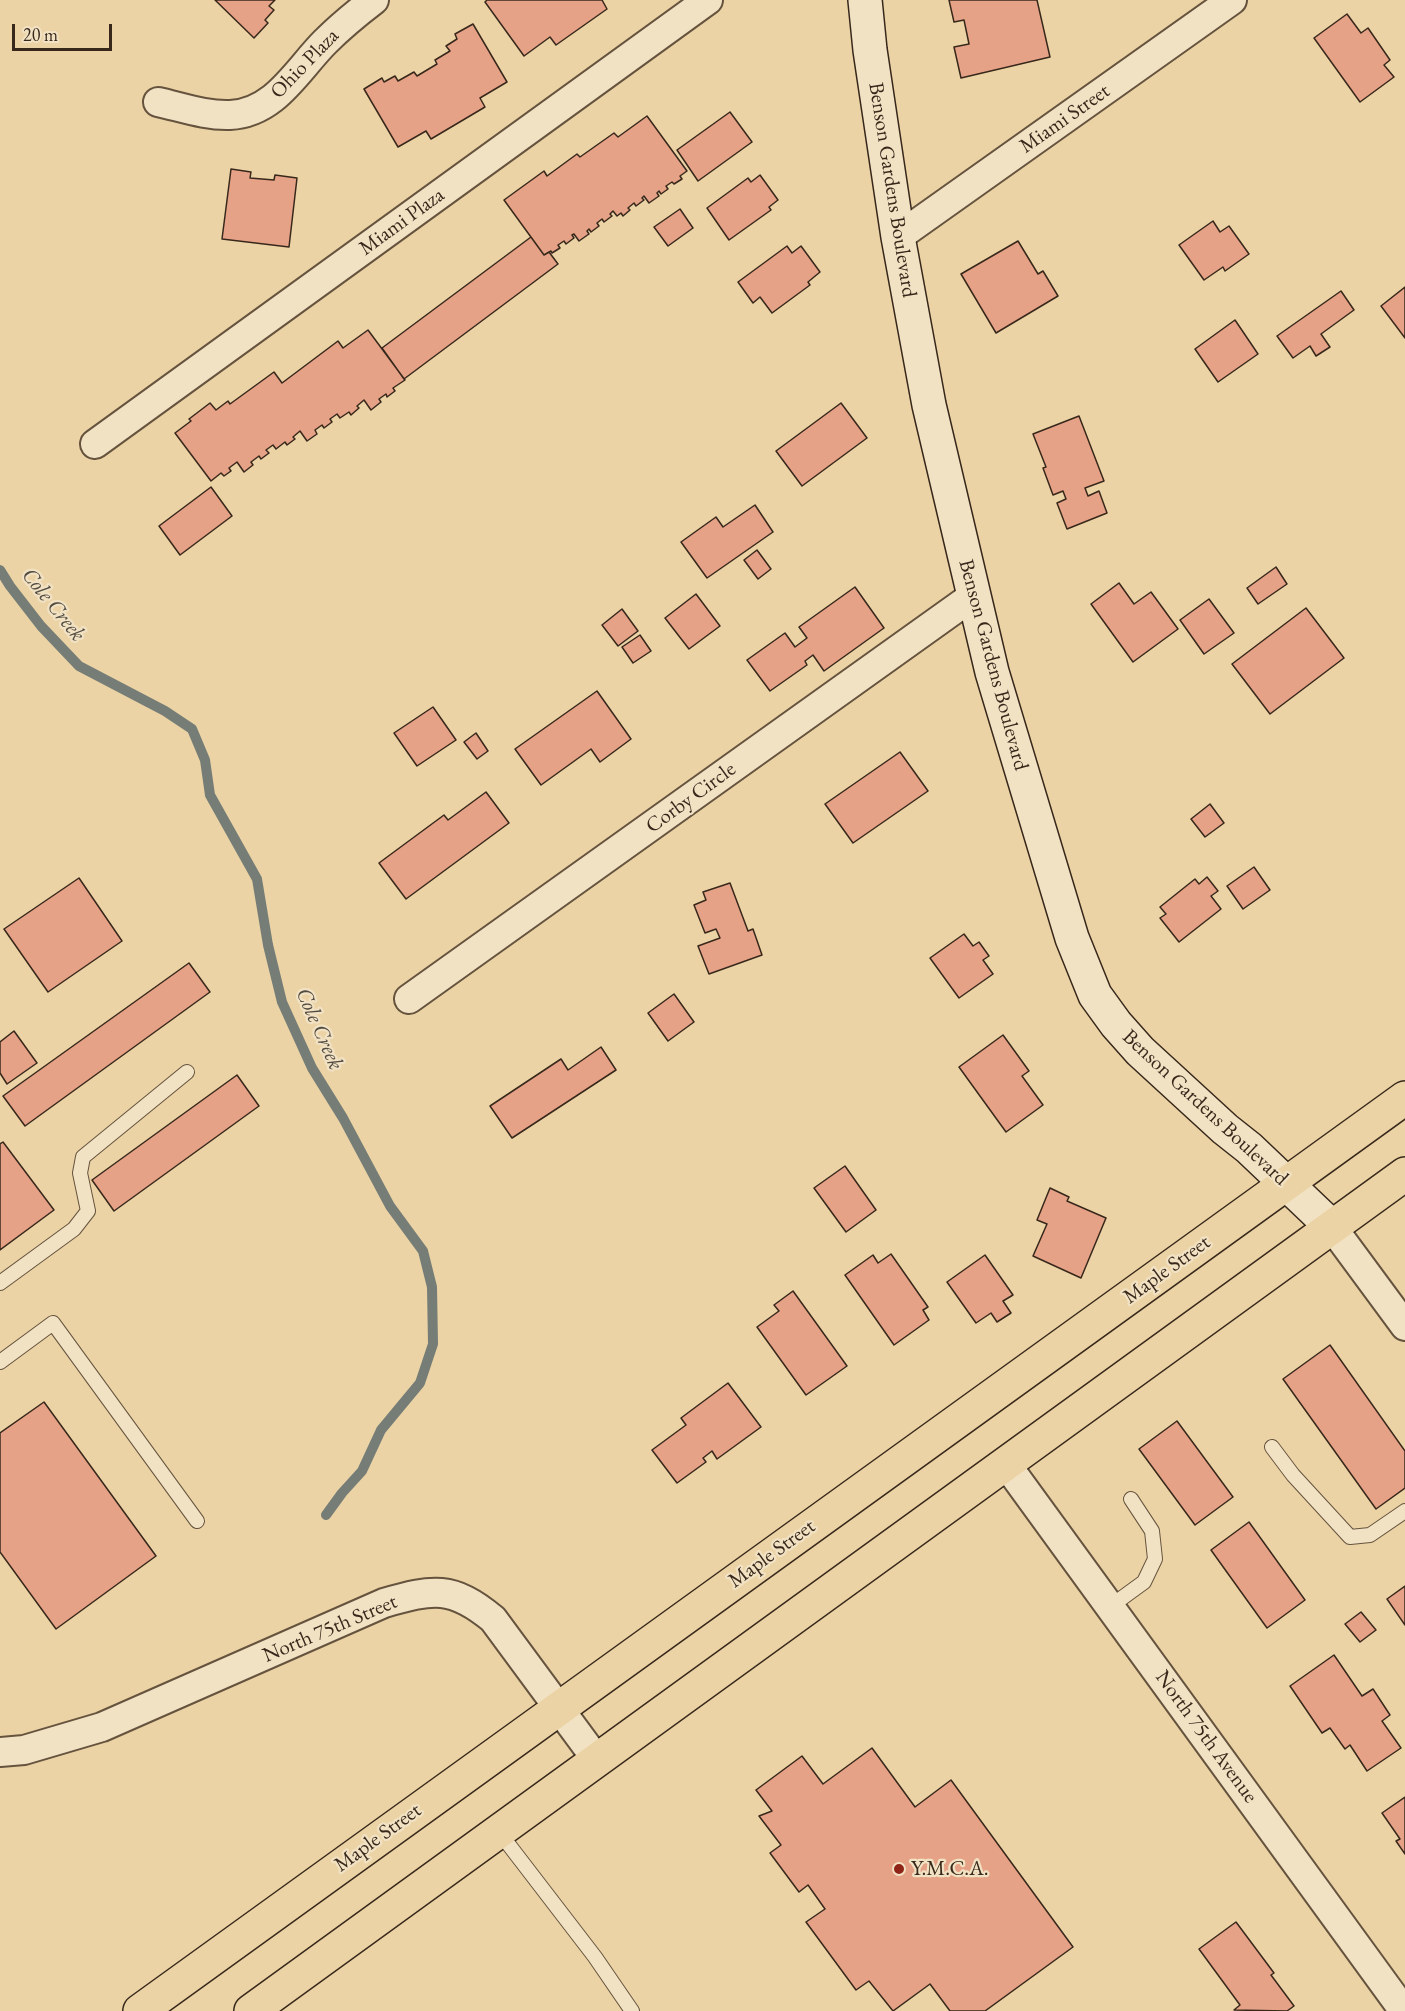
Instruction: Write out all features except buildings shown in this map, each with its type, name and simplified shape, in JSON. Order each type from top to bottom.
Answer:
[{"type":"main road","name":"Maple Street","points":[[140,2011],[1405,1098]]},
{"type":"main road","points":[[251,2011],[1405,1174]]},
{"type":"street","name":"Ohio Plaza","points":[[158,102],[207,113],[232,115],[261,106],[283,92],[326,41],[353,15],[374,0]]},
{"type":"street","name":"Miami Plaza","points":[[95,444],[708,0]]},
{"type":"street","name":"Benson Gardens Boulevard","points":[[865,0],[870,50],[898,237],[929,405],[992,672],[1072,938],[1095,995],[1140,1051],[1332,1227]]},
{"type":"street","name":"Miami Street","points":[[898,237],[1232,0]]},
{"type":"street","name":"Corby Circle","points":[[410,999],[973,596]]},
{"type":"street","points":[[1332,1227],[1405,1326]]},
{"type":"street","name":"North 75th Avenue","points":[[1006,1464],[1404,2011]]},
{"type":"street","name":"North 75th Street","points":[[0,1752],[24,1750],[102,1727],[384,1603],[420,1593],[456,1594],[493,1619],[597,1760]]},
{"type":"lane","points":[[0,1283],[74,1229],[88,1211],[80,1173],[83,1157],[187,1072]]},
{"type":"lane","points":[[0,1362],[53,1323],[197,1521]]},
{"type":"lane","points":[[1272,1447],[1293,1475],[1350,1537],[1370,1535],[1405,1511]]},
{"type":"lane","points":[[1111,1606],[1144,1582],[1155,1559],[1152,1531],[1131,1499]]},
{"type":"lane","points":[[499,1832],[595,1957],[632,2011]]},
{"type":"waterway","name":"Cole Creek","points":[[0,570],[41,626],[79,666],[165,711],[192,729],[205,760],[210,795],[257,879],[268,945],[282,1002],[312,1068],[343,1118],[390,1206],[423,1251],[432,1287],[433,1344],[420,1383],[381,1430],[362,1471],[326,1515]]},
{"type":"place","name":"Y.M.C.A.","points":[[899,1869]]}]
